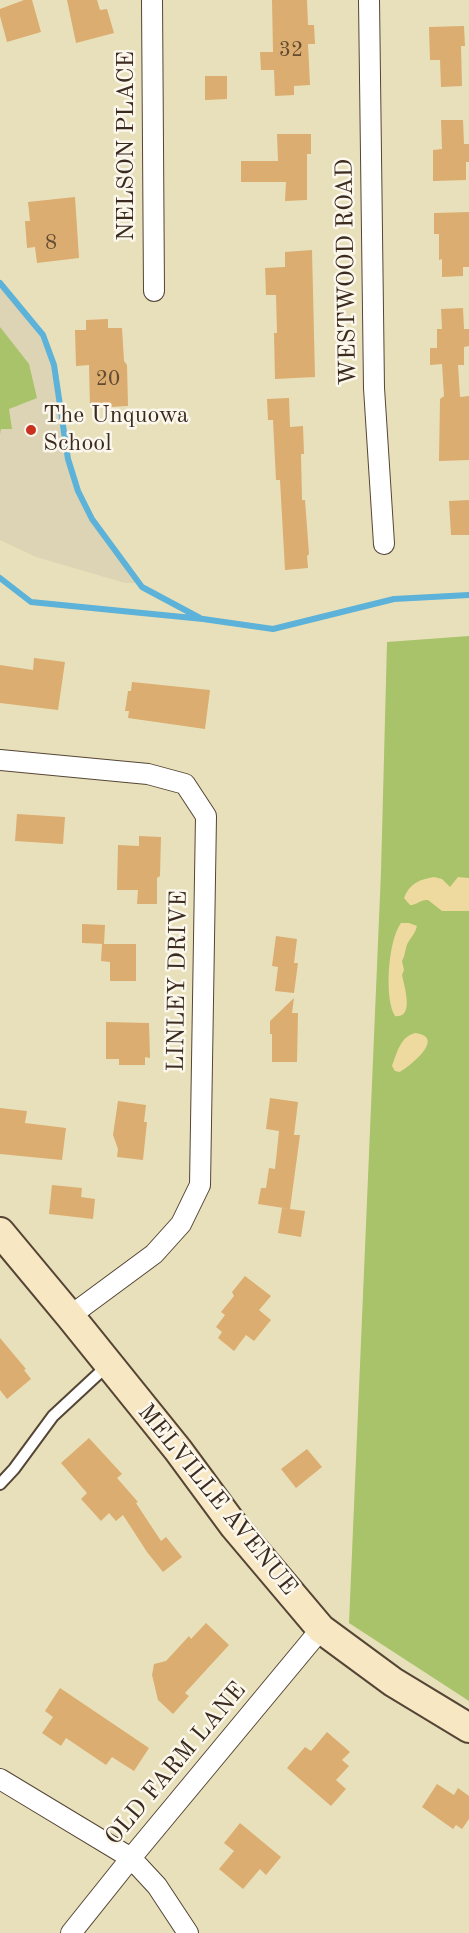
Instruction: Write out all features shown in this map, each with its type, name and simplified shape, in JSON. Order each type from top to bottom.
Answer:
[{"type":"street","name":"NELSON PLACE","points":[[152,0],[154,291]]},
{"type":"street","name":"WESTWOOD ROAD","points":[[369,0],[374,388],[384,544]]},
{"type":"street","name":"LINLEY DRIVE","points":[[0,760],[148,774],[186,784],[207,816],[200,1185],[181,1224],[154,1254],[70,1316]]},
{"type":"street","name":"MELVILLE AVENUE","points":[[0,1232],[109,1364],[234,1526],[321,1629],[393,1682],[469,1728]]},
{"type":"street","name":"OLD FARM LANE","points":[[71,1933],[321,1629]]},
{"type":"street","points":[[0,1779],[131,1858],[157,1886],[188,1933]]},
{"type":"lane","points":[[0,1484],[15,1469],[53,1416],[109,1364]]},
{"type":"shaded area","name":"The Unquowa School","points":[[0,285],[40,337],[51,365],[66,459],[76,492],[89,518],[136,583],[125,583],[36,557],[0,540]]},
{"type":"green space","points":[[0,327],[29,364],[37,398],[9,409],[12,429],[1,429],[0,434]]},
{"type":"green space","points":[[469,636],[469,1701],[349,1623],[381,872],[387,642]]},
{"type":"sand","points":[[434,877],[442,879],[450,887],[458,877],[469,878],[469,911],[442,911],[428,900],[410,905],[404,898],[409,889],[424,879]]},
{"type":"sand","points":[[401,923],[417,926],[402,961],[407,1007],[401,1016],[395,1016],[389,997],[389,970],[393,942]]},
{"type":"sand","points":[[415,1033],[428,1040],[427,1046],[411,1064],[400,1072],[395,1071],[392,1066],[400,1046],[406,1038]]},
{"type":"building","points":[[24,0],[32,0],[41,32],[7,42],[0,9]]},
{"type":"building","points":[[67,0],[97,0],[100,10],[107,9],[114,33],[76,43]]},
{"type":"building","points":[[272,0],[307,0],[308,25],[314,25],[315,44],[308,44],[310,85],[294,86],[294,95],[275,96],[274,70],[261,70],[260,52],[273,52]]},
{"type":"building","points":[[464,26],[465,46],[461,46],[462,86],[441,87],[440,60],[430,60],[429,27]]},
{"type":"building","points":[[205,76],[227,76],[227,99],[205,100]]},
{"type":"building","points":[[441,120],[463,120],[464,144],[469,144],[466,180],[433,181],[433,150],[442,149]]},
{"type":"building","points":[[277,134],[311,134],[311,154],[307,154],[307,200],[285,201],[286,182],[241,182],[241,161],[278,161]]},
{"type":"building","points":[[75,197],[79,258],[37,263],[35,247],[27,248],[25,221],[30,221],[28,202]]},
{"type":"building","points":[[469,212],[469,267],[463,267],[463,276],[442,277],[442,259],[439,260],[439,234],[434,234],[434,213]]},
{"type":"building","points":[[312,250],[315,377],[275,379],[276,295],[266,295],[265,268],[285,267],[285,252]]},
{"type":"building","points":[[463,308],[464,329],[469,329],[469,346],[464,347],[464,365],[458,365],[460,397],[469,396],[469,460],[439,461],[440,399],[444,396],[442,364],[430,365],[430,348],[437,348],[437,329],[442,329],[441,309]]},
{"type":"building","points":[[108,319],[108,328],[122,328],[124,361],[127,365],[128,406],[90,408],[89,365],[76,366],[75,330],[86,330],[86,320]]},
{"type":"building","points":[[289,398],[290,427],[303,426],[302,500],[305,500],[309,554],[307,556],[308,568],[285,570],[280,480],[276,480],[273,420],[268,420],[267,399]]},
{"type":"building","points":[[469,500],[469,535],[451,535],[449,501]]},
{"type":"building","points":[[34,658],[65,662],[58,710],[0,703],[0,665],[33,670]]},
{"type":"building","points":[[132,682],[210,690],[205,729],[128,718],[129,711],[125,711]]},
{"type":"building","points":[[17,814],[65,817],[63,844],[15,841]]},
{"type":"building","points":[[139,836],[161,837],[157,904],[137,904],[138,890],[117,890],[118,845],[139,846]]},
{"type":"building","points":[[82,924],[105,925],[104,944],[82,943]]},
{"type":"building","points":[[276,936],[297,939],[294,963],[298,963],[294,993],[275,991],[278,967],[272,966]]},
{"type":"building","points":[[102,944],[136,944],[136,981],[110,981],[110,962],[101,961]]},
{"type":"building","points":[[294,998],[292,1013],[298,1013],[297,1062],[272,1062],[270,1021]]},
{"type":"building","points":[[106,1022],[149,1023],[150,1058],[145,1057],[145,1065],[119,1065],[119,1059],[106,1059]]},
{"type":"building","points":[[270,1098],[298,1102],[294,1135],[300,1135],[290,1209],[258,1204],[261,1188],[266,1188],[269,1168],[275,1169],[279,1131],[266,1129]]},
{"type":"building","points":[[118,1101],[146,1105],[144,1122],[147,1122],[143,1160],[117,1157],[118,1149],[113,1135]]},
{"type":"building","points":[[0,1108],[27,1111],[25,1123],[66,1128],[62,1160],[0,1154]]},
{"type":"building","points":[[52,1185],[82,1188],[81,1197],[95,1199],[93,1219],[49,1214]]},
{"type":"building","points":[[282,1208],[305,1211],[301,1237],[278,1233]]},
{"type":"building","points":[[245,1276],[271,1296],[259,1310],[271,1320],[254,1341],[246,1335],[234,1351],[218,1338],[222,1332],[216,1327],[225,1315],[221,1312],[234,1296],[232,1292]]},
{"type":"building","points":[[0,1338],[26,1369],[24,1370],[31,1379],[7,1399],[0,1390]]},
{"type":"building","points":[[89,1438],[122,1474],[117,1478],[138,1502],[136,1503],[161,1541],[166,1537],[182,1557],[163,1572],[123,1515],[116,1521],[109,1513],[101,1521],[81,1499],[87,1493],[61,1463]]},
{"type":"building","points":[[307,1449],[322,1467],[296,1488],[281,1469]]},
{"type":"building","points":[[206,1623],[229,1645],[185,1693],[189,1696],[173,1714],[158,1700],[152,1675],[154,1664],[166,1661],[189,1636],[191,1639]]},
{"type":"building","points":[[60,1688],[149,1748],[134,1771],[112,1757],[106,1765],[66,1738],[61,1746],[42,1733],[53,1717],[45,1711]]},
{"type":"building","points":[[327,1732],[350,1752],[342,1760],[349,1766],[336,1780],[346,1789],[331,1806],[287,1768],[305,1747],[311,1751]]},
{"type":"building","points":[[437,1784],[454,1795],[458,1788],[469,1796],[469,1819],[462,1829],[456,1825],[453,1829],[422,1807]]},
{"type":"building","points":[[240,1823],[281,1857],[266,1875],[260,1869],[243,1889],[219,1869],[234,1851],[224,1843]]},
{"type":"waterway","points":[[0,283],[43,335],[54,365],[68,459],[78,491],[92,519],[142,587],[200,618]]},
{"type":"waterway","points":[[0,578],[31,602],[203,619],[273,629],[394,599],[469,595]]},
{"type":"place","name":"The Unquowa School","points":[[31,430]]}]
